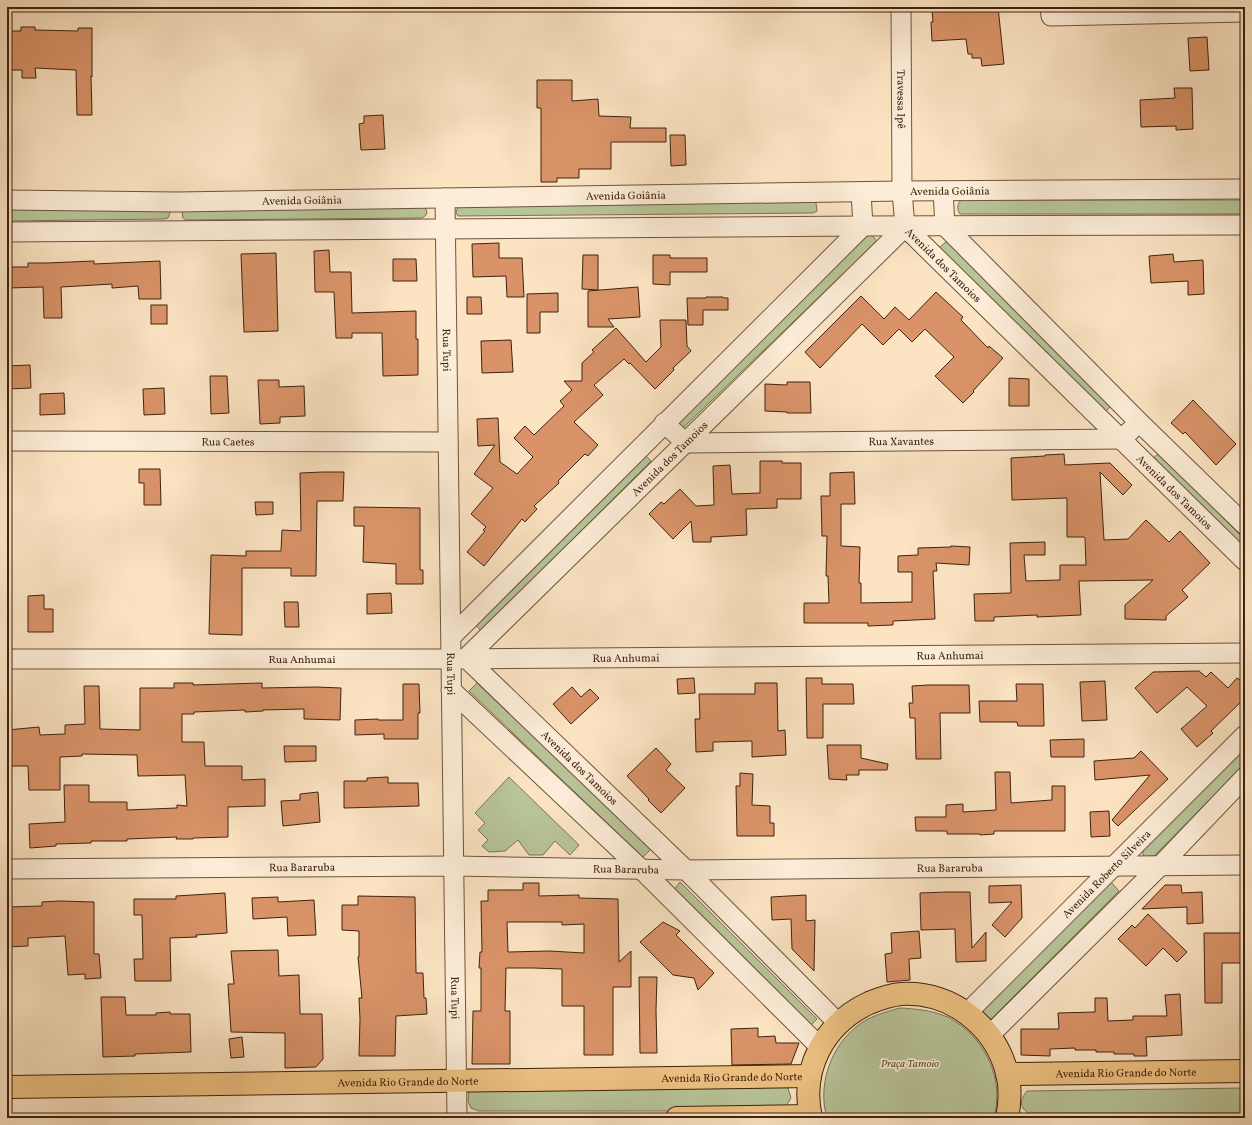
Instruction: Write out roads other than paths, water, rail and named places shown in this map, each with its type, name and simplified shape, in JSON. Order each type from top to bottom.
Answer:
[{"type":"main road","points":[[677,1118],[811,1117],[808,1103],[810,1076],[820,1046],[828,1034],[838,1023],[864,1005],[878,999],[901,994],[924,995],[946,1002],[967,1013],[990,1035],[997,1047],[1007,1074],[1010,1089],[1007,1118]]},
{"type":"main road","name":"Avenida Rio Grande do Norte","points":[[1007,1074],[1245,1072]]},
{"type":"main road","name":"Avenida Rio Grande do Norte","points":[[7,1086],[810,1076]]},
{"type":"street","name":"Travessa Ipê","points":[[901,7],[902,191],[905,227]]},
{"type":"street","points":[[1050,7],[1051,16],[1245,12]]},
{"type":"street","name":"Avenida Goiânia","points":[[7,200],[177,202],[902,191],[1245,189]]},
{"type":"street","points":[[943,191],[945,226],[1139,422],[1245,525]]},
{"type":"street","points":[[451,637],[863,226],[861,192]]},
{"type":"street","name":"Rua Tupi","points":[[446,198],[451,637],[458,659],[452,690],[457,1118]]},
{"type":"street","points":[[176,231],[177,202]]},
{"type":"street","points":[[7,232],[863,226],[1245,226]]},
{"type":"street","name":"Avenida dos Tamoios","points":[[838,1023],[686,870],[458,659],[686,443],[905,227],[1245,561]]},
{"type":"street","points":[[1122,439],[1139,422]]},
{"type":"street","points":[[664,423],[686,443]]},
{"type":"street","name":"Rua Xavantes","points":[[686,443],[1122,439]]},
{"type":"street","name":"Rua Caetes","points":[[7,441],[448,442]]},
{"type":"street","name":"Rua Anhumai","points":[[7,659],[458,659],[1245,653]]},
{"type":"street","points":[[452,690],[642,870],[820,1046]]},
{"type":"street","name":"Avenida Roberto Silveira","points":[[967,1013],[1245,735]]},
{"type":"street","points":[[990,1035],[1160,866],[1245,777]]},
{"type":"street","name":"Rua Bararuba","points":[[7,869],[454,866],[686,870],[1245,865]]},
{"type":"park label","name":"Praça Tamoio","points":[[910,1063]]}]
